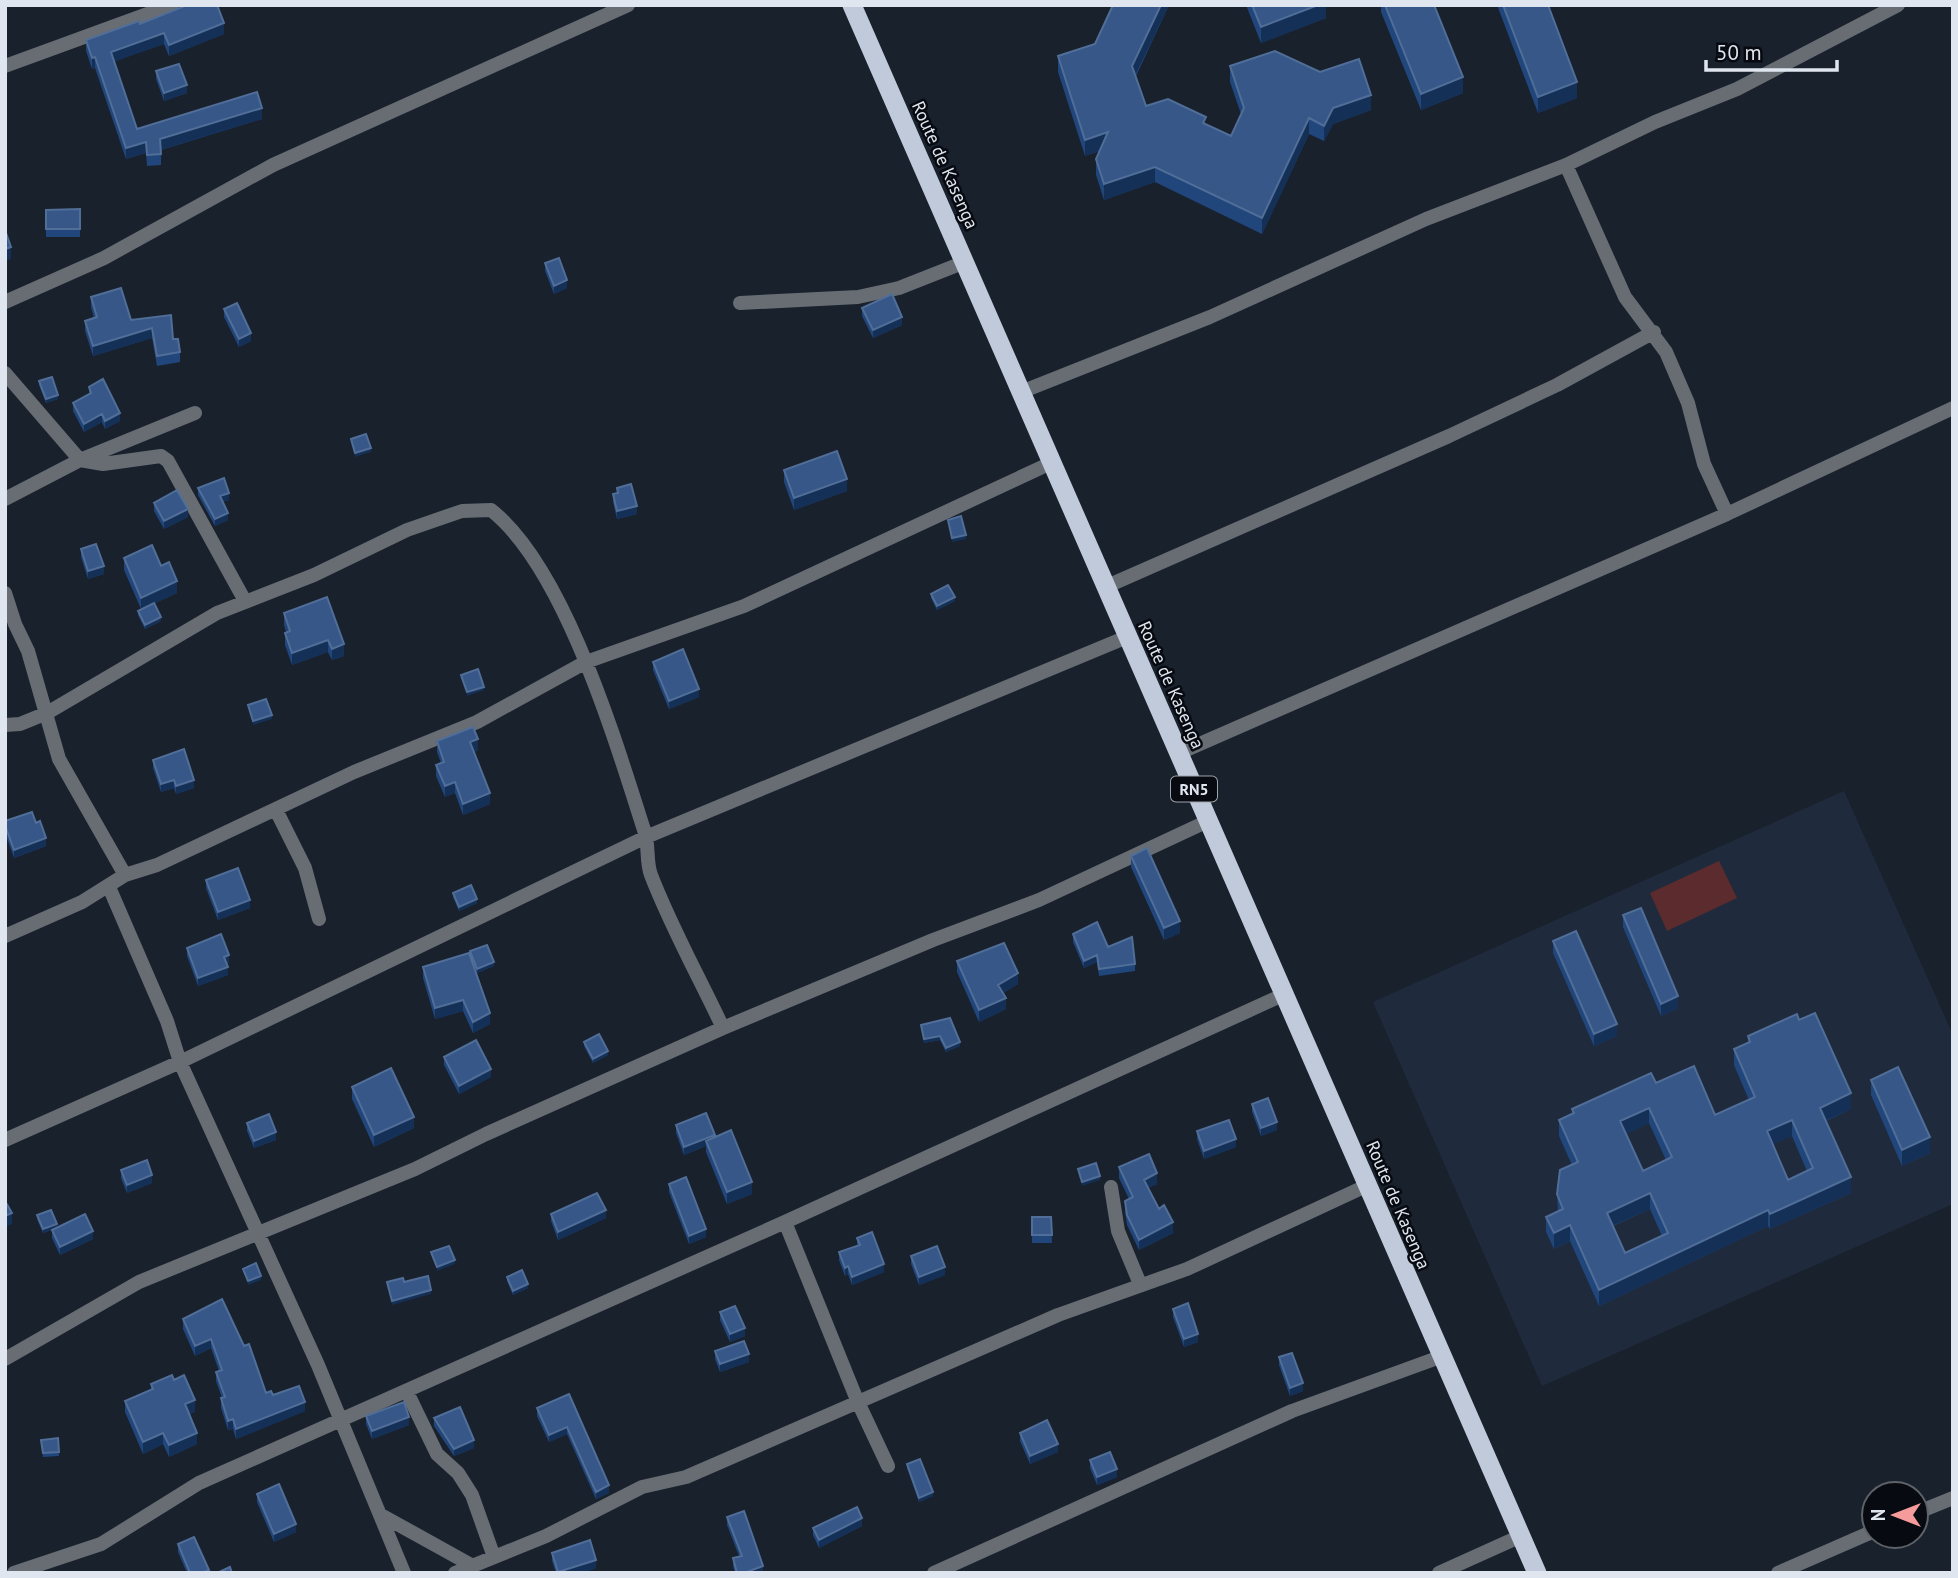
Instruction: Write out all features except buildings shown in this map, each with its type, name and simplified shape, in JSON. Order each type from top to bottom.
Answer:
[{"type":"highway","name":"Route de Kasenga","points":[[852,5],[1285,995],[1440,1357],[1537,1573]]},
{"type":"street","points":[[5,66],[172,5]]},
{"type":"street","points":[[5,302],[104,258],[273,165],[628,5]]},
{"type":"street","points":[[1021,392],[1210,317],[1426,219],[1566,165],[1655,122],[1737,89],[1893,6]]},
{"type":"street","points":[[1566,165],[1625,298],[1654,332],[1688,402],[1704,464],[1727,514]]},
{"type":"street","points":[[740,303],[858,297],[899,288],[965,262]]},
{"type":"street","points":[[1105,587],[1450,436],[1557,384],[1654,332]]},
{"type":"street","points":[[5,373],[80,460],[103,464],[137,457],[165,458],[245,601]]},
{"type":"street","points":[[1179,753],[1727,514],[1953,408]]},
{"type":"street","points":[[5,499],[80,460],[195,412]]},
{"type":"street","points":[[5,936],[109,887],[125,875],[157,865],[354,772],[408,753],[477,722],[586,662],[744,606],[1051,463]]},
{"type":"street","points":[[5,725],[20,724],[47,713],[217,613],[314,575],[407,530],[462,511],[491,510],[514,532],[539,568],[586,662],[646,837],[649,872],[723,1028]]},
{"type":"street","points":[[5,593],[15,624],[28,651],[59,760],[125,875]]},
{"type":"street","points":[[5,1140],[180,1062],[646,837],[1127,637]]},
{"type":"street","points":[[276,810],[305,868],[319,919]]},
{"type":"street","points":[[5,1359],[139,1282],[415,1169],[486,1134],[723,1028],[933,940],[1039,900],[1208,821]]},
{"type":"street","points":[[109,887],[167,1021],[180,1062],[341,1421],[404,1573]]},
{"type":"street","points":[[14,1573],[101,1544],[199,1483],[407,1392],[1285,995]]},
{"type":"street","points":[[1111,1186],[1118,1231],[1140,1284]]},
{"type":"street","points":[[455,1573],[546,1536],[642,1487],[686,1476],[857,1400],[1140,1284],[1207,1260],[1366,1186]]},
{"type":"street","points":[[785,1222],[857,1400],[888,1466]]},
{"type":"street","points":[[934,1573],[1292,1411],[1440,1357]]},
{"type":"street","points":[[407,1392],[437,1454],[458,1472],[472,1494],[494,1557]]},
{"type":"street","points":[[1930,1507],[1953,1498]]},
{"type":"street","points":[[382,1516],[473,1566]]},
{"type":"street","points":[[1439,1573],[1521,1536]]},
{"type":"street","points":[[1777,1573],[1860,1537]]},
{"type":"shaded area","points":[[1844,791],[1953,1035],[1953,1204],[1542,1386],[1373,1002]]},
{"type":"shaded area","points":[[1719,861],[1737,898],[1667,931],[1650,893]]}]
